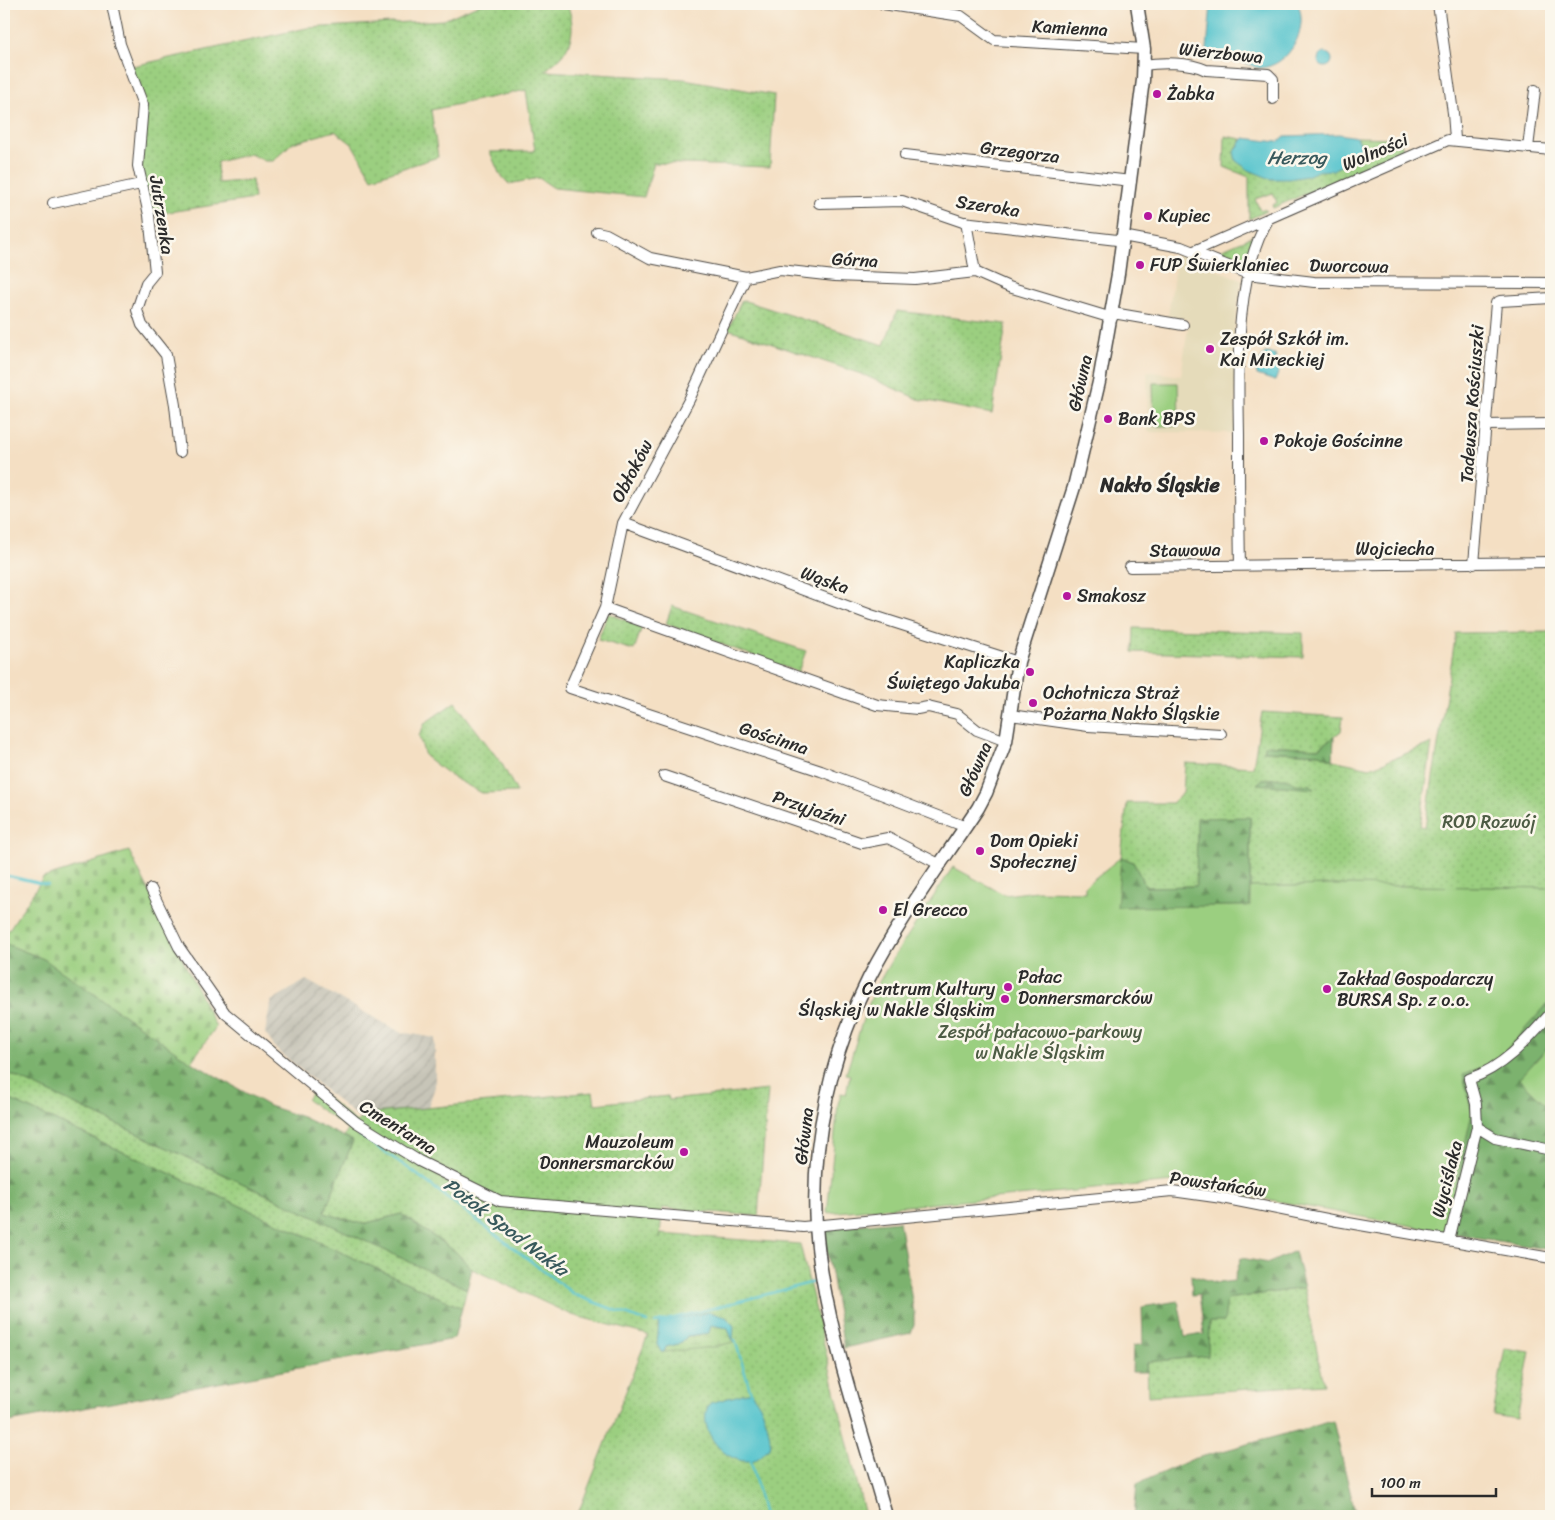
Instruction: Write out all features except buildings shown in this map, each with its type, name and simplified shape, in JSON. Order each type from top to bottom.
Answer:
[{"type":"main road","name":"Główna","points":[[886,1516],[838,1345],[827,1296],[816,1225],[816,1186],[821,1132],[830,1086],[846,1032],[876,966],[966,827],[986,792],[1006,741],[1018,662],[1074,487],[1112,316],[1131,181],[1144,65],[1144,49],[1137,4]]},
{"type":"street","name":"Jutrzenka","points":[[112,4],[120,44],[143,106],[138,166],[149,216],[155,272],[146,283],[137,310],[142,325],[166,355],[180,452]]},
{"type":"street","name":"Kamienna","points":[[883,4],[961,16],[994,40],[1144,49]]},
{"type":"street","points":[[1438,4],[1455,139]]},
{"type":"street","name":"Wierzbowa","points":[[1144,65],[1154,63],[1198,66],[1206,70],[1268,74],[1274,82],[1273,99]]},
{"type":"street","points":[[1528,148],[1535,90]]},
{"type":"street","name":"Wolności","points":[[1194,251],[1368,173],[1455,139],[1551,150]]},
{"type":"street","name":"Grzegorza","points":[[905,155],[1131,181]]},
{"type":"street","points":[[53,203],[141,184]]},
{"type":"street","name":"Szeroka","points":[[819,203],[902,201],[966,222],[1123,239]]},
{"type":"street","points":[[1240,565],[1238,369],[1248,274],[1254,251],[1270,218]]},
{"type":"street","points":[[966,222],[975,272],[1009,287],[1112,316],[1182,324]]},
{"type":"street","name":"Górna","points":[[597,232],[606,234],[650,258],[746,277],[780,270],[835,276],[915,279],[975,272]]},
{"type":"street","name":"Dworcowa","points":[[1123,239],[1128,237],[1194,251],[1248,274],[1314,282],[1551,283]]},
{"type":"street","name":"Obłoków","points":[[570,688],[604,608],[623,523],[688,400],[746,277]]},
{"type":"street","name":"Tadeusza Kościuszki","points":[[1474,564],[1496,303],[1500,300],[1551,298]]},
{"type":"street","points":[[1487,425],[1551,424]]},
{"type":"street","name":"Wąska","points":[[623,523],[871,615],[1018,662]]},
{"type":"street","name":"Wojciecha","points":[[1240,565],[1551,562]]},
{"type":"street","name":"Stawowa","points":[[1130,567],[1240,565]]},
{"type":"street","points":[[604,608],[877,705],[918,709],[928,707],[957,714],[978,730],[1006,741]]},
{"type":"street","name":"Gościnna","points":[[570,688],[821,770],[966,827]]},
{"type":"street","points":[[1010,715],[1088,726],[1221,734]]},
{"type":"street","name":"Przyjaźni","points":[[664,776],[862,843],[888,838],[941,865]]},
{"type":"street","name":"Cmentarna","points":[[151,889],[179,947],[225,1013],[356,1122],[419,1161],[472,1189],[500,1202],[804,1227],[816,1225]]},
{"type":"street","name":"Wyciślaka","points":[[1449,1240],[1477,1126],[1476,1104],[1469,1079],[1496,1068],[1551,1013]]},
{"type":"street","points":[[1477,1126],[1495,1138],[1551,1150]]},
{"type":"street","name":"Powstańców","points":[[816,1225],[1172,1191],[1222,1198],[1551,1258]]},
{"type":"shaded area","name":"Zespół Szkół im. Kai Mireckiej","points":[[1177,254],[1242,280],[1234,329],[1236,433],[1148,432],[1147,371],[1181,376],[1189,320],[1168,316]]},
{"type":"shaded area","points":[[306,980],[400,1032],[435,1038],[435,1087],[428,1107],[362,1121],[276,1049],[265,1033],[271,1001]]},
{"type":"green space","points":[[480,4],[567,4],[571,16],[572,33],[561,57],[545,71],[684,79],[774,95],[770,167],[654,163],[644,197],[554,188],[539,178],[509,184],[499,173],[490,152],[535,151],[526,90],[431,110],[438,157],[372,178],[352,144],[335,131],[292,143],[273,161],[265,161],[250,154],[217,162],[218,183],[252,180],[254,199],[149,215],[141,182],[143,118],[128,67],[307,28],[443,20]]},
{"type":"green space","points":[[1225,136],[1242,139],[1234,152],[1271,179],[1309,174],[1319,170],[1361,145],[1357,137],[1399,138],[1404,151],[1273,208],[1272,205],[1277,203],[1273,193],[1255,199],[1260,210],[1264,209],[1267,211],[1249,219],[1249,177],[1224,167]]},
{"type":"green space","points":[[1258,234],[1246,269],[1240,268],[1238,264],[1228,260],[1224,261],[1214,256],[1216,252]]},
{"type":"green space","points":[[742,300],[884,345],[897,311],[1006,324],[992,414],[918,399],[864,375],[728,329]]},
{"type":"green space","points":[[1153,383],[1178,383],[1179,426],[1154,426]]},
{"type":"green space","points":[[672,606],[806,651],[798,672],[666,624]]},
{"type":"green space","points":[[608,613],[642,627],[634,650],[598,640]]},
{"type":"green space","points":[[1134,628],[1303,633],[1303,657],[1133,652]]},
{"type":"green space","name":"ROD Rozwój","points":[[1551,632],[1551,888],[1335,885],[1250,887],[1250,817],[1196,886],[1146,887],[1133,862],[1121,857],[1127,803],[1172,803],[1183,793],[1185,763],[1253,767],[1262,712],[1343,717],[1341,731],[1319,748],[1265,745],[1264,751],[1320,754],[1333,760],[1370,768],[1432,743],[1420,826],[1425,827],[1456,633]]},
{"type":"green space","points":[[455,702],[502,764],[517,792],[482,793],[452,777],[425,756],[419,736],[425,723]]},
{"type":"green space","points":[[1334,737],[1333,760],[1320,754],[1263,751],[1265,745],[1319,748]]},
{"type":"green space","points":[[1285,778],[1296,784],[1311,785],[1314,789],[1257,784],[1263,779]]},
{"type":"green space","points":[[1250,817],[1250,906],[1116,907],[1121,857],[1133,862],[1146,887],[1196,886],[1197,818]]},
{"type":"green space","points":[[129,851],[216,1027],[191,1062],[44,959],[4,943],[4,937],[43,878]]},
{"type":"green space","name":"Zespół pałacowo-parkowy w Nakle Śląskim","points":[[1121,857],[1117,907],[1250,906],[1250,887],[1335,885],[1551,888],[1551,1000],[1497,1060],[1463,1075],[1472,1113],[1445,1232],[1173,1182],[827,1213],[838,1104],[841,1093],[846,1094],[850,1075],[846,1074],[864,1016],[875,989],[891,961],[953,867],[1005,895],[1037,891],[1085,892],[1085,886]]},
{"type":"green space","points":[[4,943],[44,959],[191,1062],[269,1106],[302,1117],[353,1141],[324,1213],[363,1224],[401,1214],[456,1252],[472,1269],[467,1289],[4,1071]]},
{"type":"green space","points":[[1551,1000],[1551,1044],[1519,1079],[1551,1109],[1551,1250],[1445,1232],[1472,1113],[1463,1075],[1497,1060]]},
{"type":"green space","points":[[1551,1044],[1551,1109],[1519,1079]]},
{"type":"green space","points":[[4,1071],[467,1289],[462,1308],[4,1097]]},
{"type":"green space","points":[[315,1087],[356,1122],[374,1113],[593,1092],[595,1104],[668,1096],[669,1100],[768,1090],[758,1216],[662,1208],[660,1239],[661,1234],[800,1244],[865,1516],[577,1516],[648,1335],[572,1315],[472,1269],[456,1252],[401,1214],[363,1224],[324,1213],[353,1141],[344,1136],[348,1129],[307,1100]]},
{"type":"green space","points":[[4,1097],[462,1308],[454,1339],[4,1423]]},
{"type":"green space","points":[[899,1221],[914,1313],[914,1325],[911,1333],[844,1348],[823,1228]]},
{"type":"green space","points":[[1295,1251],[1304,1288],[1227,1299],[1224,1322],[1209,1322],[1208,1356],[1147,1362],[1147,1372],[1132,1372],[1133,1346],[1143,1344],[1142,1307],[1178,1301],[1185,1337],[1204,1334],[1199,1294],[1192,1295],[1191,1275],[1218,1283],[1234,1281],[1241,1258],[1269,1263]]},
{"type":"green space","points":[[1304,1288],[1324,1384],[1148,1396],[1147,1362],[1207,1356],[1209,1322],[1227,1299]]},
{"type":"green space","points":[[711,1325],[728,1327],[733,1342],[714,1347],[664,1352],[666,1347],[682,1343],[687,1336],[698,1336]]},
{"type":"green space","points":[[1505,1348],[1530,1352],[1517,1419],[1493,1415]]},
{"type":"green space","points":[[1333,1421],[1356,1516],[1134,1516],[1137,1484],[1193,1459]]},
{"type":"water","points":[[1211,4],[1298,4],[1301,14],[1299,35],[1288,53],[1271,66],[1260,68],[1245,63],[1206,60]]},
{"type":"water","points":[[1322,53],[1328,53],[1332,60],[1328,67],[1322,67],[1318,63],[1318,57]]},
{"type":"water","name":"Herzog","points":[[1339,134],[1357,137],[1361,145],[1360,154],[1333,170],[1318,171],[1307,176],[1271,179],[1249,170],[1236,161],[1234,152],[1244,138],[1278,142],[1285,136]]},
{"type":"water","points":[[1265,353],[1275,354],[1279,371],[1275,381],[1257,375],[1256,362],[1261,360]]},
{"type":"water","points":[[709,1312],[726,1317],[734,1326],[733,1342],[728,1328],[711,1325],[709,1333],[687,1336],[682,1343],[666,1347],[664,1352],[661,1352],[657,1344],[659,1322]]},
{"type":"water","points":[[751,1393],[763,1411],[771,1445],[757,1459],[746,1461],[735,1459],[716,1444],[706,1424],[706,1413],[710,1403]]},
{"type":"waterway","name":"Potok Spod Nakła","points":[[4,875],[48,885]]},
{"type":"waterway","name":"Potok Spod Nakła","points":[[358,1134],[411,1170],[575,1295],[647,1322]]},
{"type":"waterway","points":[[655,1323],[814,1282]]},
{"type":"waterway","name":"Potok Spod Nakła","points":[[735,1340],[751,1393]]},
{"type":"waterway","name":"Potok Spod Nakła","points":[[751,1461],[764,1516]]},
{"type":"place","name":"Żabka","points":[[1157,94]]},
{"type":"place","name":"Kupiec","points":[[1148,216]]},
{"type":"place","name":"FUP Świerklaniec","points":[[1140,265]]},
{"type":"place","name":"Zespół Szkół im. Kai Mireckiej","points":[[1210,349]]},
{"type":"place","name":"Bank BPS","points":[[1108,419]]},
{"type":"place","name":"Pokoje Gościnne","points":[[1264,441]]},
{"type":"place","name":"Smakosz","points":[[1067,596]]},
{"type":"place","name":"Kapliczka Świętego Jakuba","points":[[1030,672]]},
{"type":"place","name":"Ochotnicza Straż Pożarna Nakło Śląskie","points":[[1033,703]]},
{"type":"place","name":"Dom Opieki Społecznej","points":[[980,851]]},
{"type":"place","name":"El Grecco","points":[[883,910]]},
{"type":"place","name":"Pałac Donnersmarcków","points":[[1008,987]]},
{"type":"place","name":"Zakład Gospodarczy BURSA Sp. z o.o.","points":[[1327,989]]},
{"type":"place","name":"Centrum Kultury Śląskiej w Nakle Śląskim","points":[[1005,999]]},
{"type":"place","name":"Mauzoleum Donnersmarcków","points":[[684,1152]]},
{"type":"district","name":"Nakło Śląskie","points":[[1160,485]]}]
